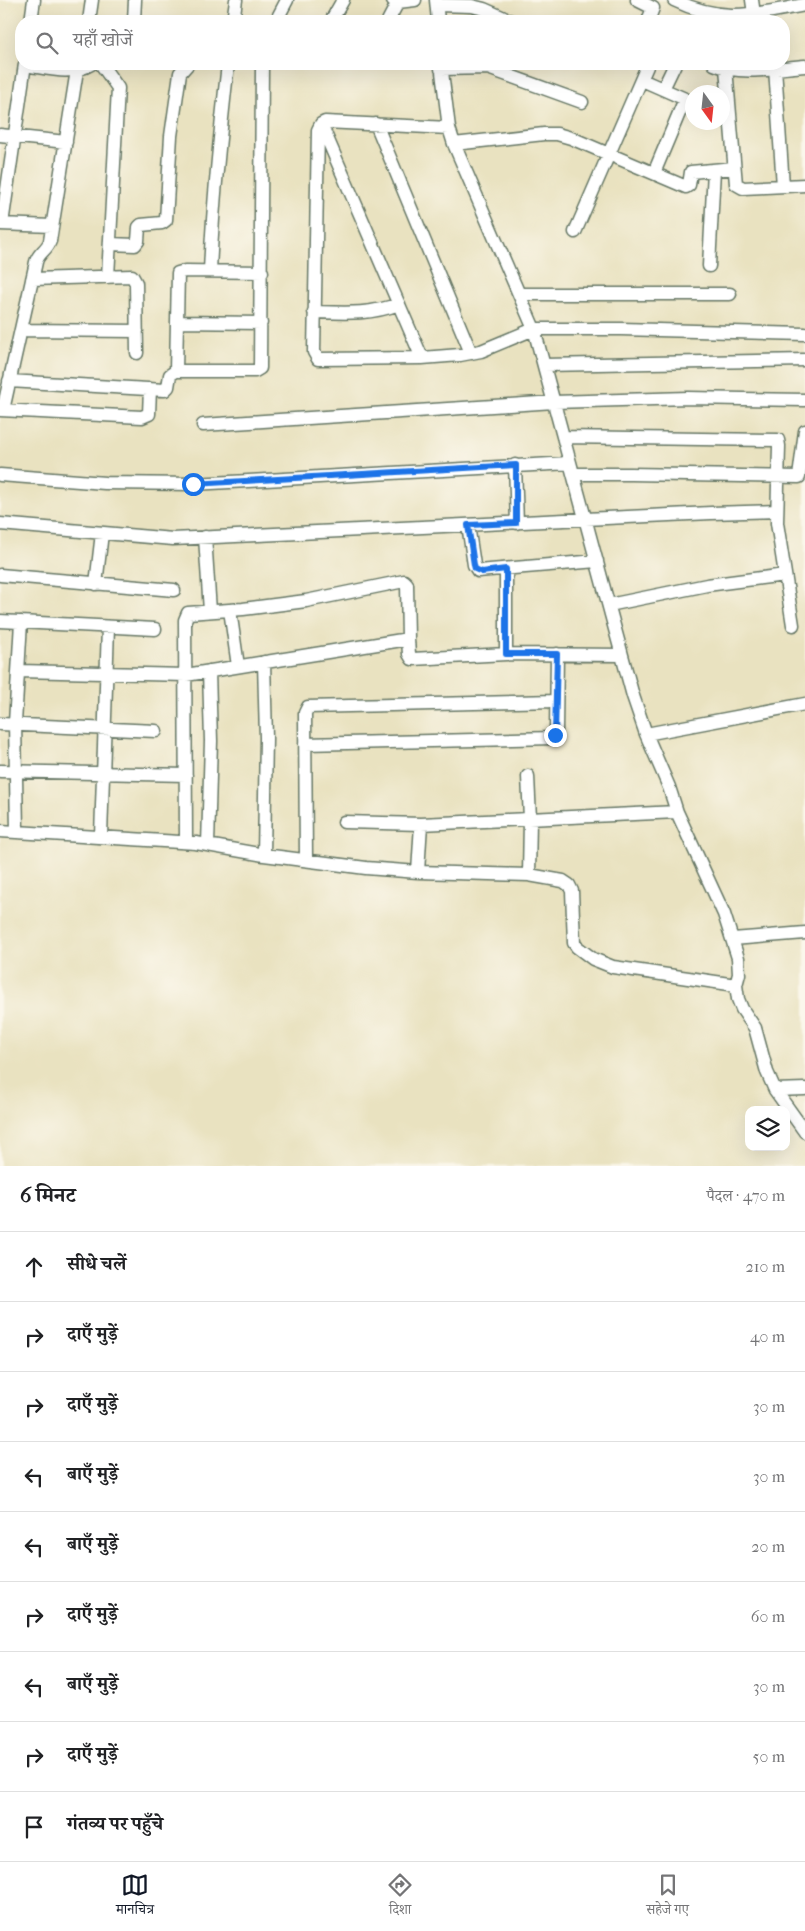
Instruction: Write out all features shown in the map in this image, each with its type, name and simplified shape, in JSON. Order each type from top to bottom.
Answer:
[{"type":"street","points":[[32,15],[34,0]]},
{"type":"street","points":[[90,15],[92,0]]},
{"type":"street","points":[[134,15],[135,0]]},
{"type":"street","points":[[234,15],[236,0]]},
{"type":"street","points":[[279,15],[286,0]]},
{"type":"street","points":[[334,15],[343,0]]},
{"type":"street","points":[[390,15],[395,1],[415,0]]},
{"type":"street","points":[[637,0],[656,4]]},
{"type":"street","points":[[674,0],[686,6],[719,15]]},
{"type":"street","points":[[752,0],[754,15]]},
{"type":"street","points":[[437,15],[436,2],[472,6],[498,15]]},
{"type":"street","points":[[766,15],[805,5]]},
{"type":"street","points":[[790,67],[805,66]]},
{"type":"street","points":[[24,70],[1,224],[52,226]]},
{"type":"street","points":[[83,70],[66,142],[50,241],[48,247],[37,258],[1,410],[142,417],[149,414],[150,389]]},
{"type":"street","points":[[105,70],[118,88],[108,277]]},
{"type":"street","points":[[110,244],[135,245],[138,241],[139,227],[141,225],[162,224],[166,220],[171,136],[180,73],[183,70]]},
{"type":"street","points":[[210,271],[217,154],[227,70]]},
{"type":"street","points":[[9,381],[167,389],[170,375],[176,371],[258,370],[261,365],[262,70]]},
{"type":"street","points":[[442,70],[449,128],[454,144],[534,330],[633,696],[646,734],[669,787],[677,812],[724,914],[733,939],[738,958],[739,974],[736,985],[738,999],[742,1009],[755,1028],[767,1072],[775,1090],[804,1128]]},
{"type":"street","points":[[494,70],[582,102]]},
{"type":"street","points":[[575,232],[646,70]]},
{"type":"street","points":[[663,89],[672,70]]},
{"type":"street","points":[[721,70],[736,184],[743,188],[805,185]]},
{"type":"street","points":[[775,70],[783,186]]},
{"type":"street","points":[[642,80],[685,98]]},
{"type":"street","points":[[654,173],[685,108]]},
{"type":"street","points":[[449,128],[325,122],[321,124],[318,130],[314,312],[314,352],[318,359],[422,358],[471,353],[534,330],[621,328],[805,334]]},
{"type":"street","points":[[321,124],[422,358]]},
{"type":"street","points":[[376,124],[471,353]]},
{"type":"street","points":[[454,144],[557,134],[610,154],[686,187],[689,185],[691,172],[734,168]]},
{"type":"street","points":[[0,135],[66,142]]},
{"type":"street","points":[[709,266],[714,170]]},
{"type":"street","points":[[176,371],[178,273],[181,271],[262,272]]},
{"type":"street","points":[[32,279],[128,276],[135,279],[137,353]]},
{"type":"street","points":[[520,294],[730,294]]},
{"type":"street","points":[[314,312],[362,314],[385,310],[399,304]]},
{"type":"street","points":[[177,322],[261,323]]},
{"type":"street","points":[[20,330],[137,331]]},
{"type":"street","points":[[544,365],[805,360]]},
{"type":"street","points":[[203,425],[554,402],[688,398],[805,400]]},
{"type":"street","points":[[0,475],[105,483],[193,484],[516,465],[631,474],[802,477],[805,431]]},
{"type":"street","points":[[564,437],[775,439],[779,442],[778,535],[793,625]]},
{"type":"street","points":[[516,465],[516,523]]},
{"type":"street","points":[[0,524],[173,539],[777,511]]},
{"type":"street","points":[[468,525],[475,569],[482,572],[597,561]]},
{"type":"street","points":[[96,584],[102,533]]},
{"type":"street","points":[[205,537],[210,611]]},
{"type":"street","points":[[506,569],[506,654]]},
{"type":"street","points":[[0,575],[174,590]]},
{"type":"street","points":[[609,605],[707,585],[785,575]]},
{"type":"street","points":[[186,842],[186,616],[188,613],[230,610],[306,600],[404,581],[407,584],[409,654],[412,659],[506,654],[622,654]]},
{"type":"street","points":[[230,610],[238,666]]},
{"type":"street","points":[[0,621],[155,629]]},
{"type":"street","points":[[17,830],[15,723],[21,622]]},
{"type":"street","points":[[101,836],[108,627]]},
{"type":"street","points":[[19,672],[186,675],[408,639]]},
{"type":"street","points":[[305,744],[549,740],[555,735],[557,654]]},
{"type":"street","points":[[264,662],[266,738],[264,855]]},
{"type":"street","points":[[208,845],[211,741],[209,671]]},
{"type":"street","points":[[306,860],[305,713],[308,707],[556,701]]},
{"type":"street","points":[[646,734],[805,704]]},
{"type":"street","points":[[0,724],[15,723],[156,731]]},
{"type":"street","points":[[0,771],[103,772],[186,776]]},
{"type":"street","points":[[528,776],[530,819],[529,875]]},
{"type":"street","points":[[344,822],[421,824],[677,812]]},
{"type":"street","points":[[418,872],[421,824]]},
{"type":"street","points":[[0,831],[17,830],[186,842],[264,855],[366,868],[418,872],[529,875],[554,878],[569,885],[573,897],[574,943],[593,959],[613,967],[736,985]]},
{"type":"street","points":[[733,939],[805,933]]},
{"type":"street","points":[[775,1090],[805,1089]]},
{"type":"route","points":[[193,484],[516,465],[516,523],[468,525],[475,569],[482,572],[506,569],[506,654],[557,654],[555,735]]}]
